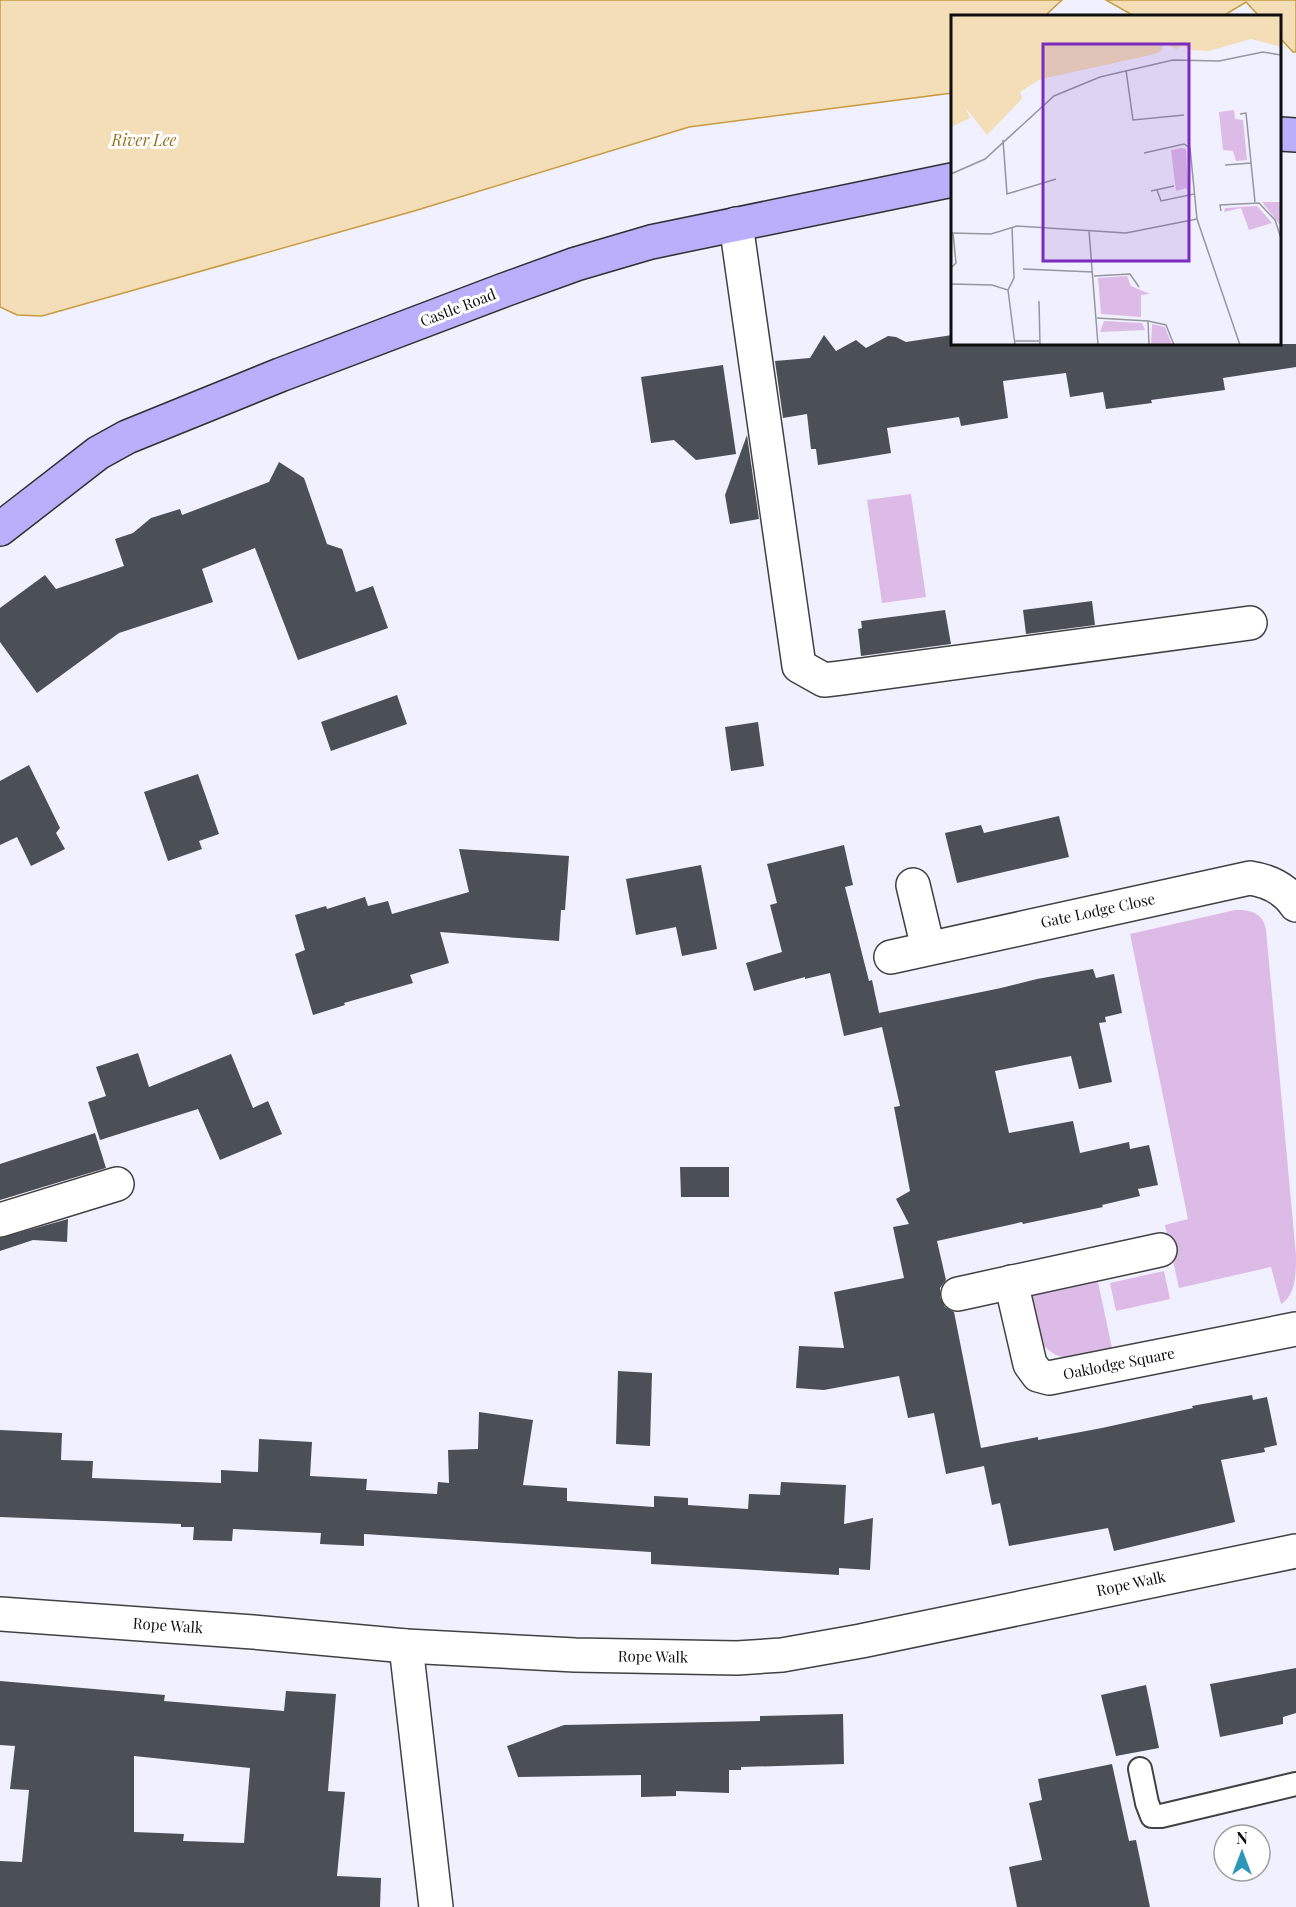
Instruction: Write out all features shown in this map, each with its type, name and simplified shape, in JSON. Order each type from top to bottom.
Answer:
[{"type":"main road","points":[[1281,134],[1296,135]]},
{"type":"main road","name":"Castle Road","points":[[0,529],[98,453],[127,437],[280,375],[576,264],[651,242],[951,180]]},
{"type":"street","points":[[736,224],[799,666],[824,680],[1250,623]]},
{"type":"street","name":"Gate Lodge Close","points":[[891,957],[1250,878],[1267,881],[1279,888],[1291,897],[1296,905]]},
{"type":"street","points":[[913,885],[928,948]]},
{"type":"street","points":[[0,1220],[117,1184]]},
{"type":"street","points":[[958,1294],[1160,1250]]},
{"type":"street","name":"Oaklodge Square","points":[[1011,1282],[1030,1364],[1038,1375],[1049,1378],[1296,1329]]},
{"type":"street","name":"Rope Walk","points":[[0,1614],[253,1632],[406,1646],[665,1658],[736,1658],[782,1655],[861,1641],[1296,1551]]},
{"type":"street","points":[[406,1646],[436,1907]]},
{"type":"lane","points":[[1140,1769],[1152,1816],[1161,1816],[1296,1784]]},
{"type":"shaded area","points":[[911,494],[926,597],[882,603],[867,500]]},
{"type":"shaded area","points":[[1235,910],[1255,913],[1262,919],[1266,930],[1296,1255],[1292,1290],[1281,1304],[1271,1267],[1179,1288],[1165,1225],[1188,1219],[1130,934]]},
{"type":"shaded area","points":[[1164,1271],[1170,1299],[1116,1311],[1110,1283]]},
{"type":"shaded area","points":[[1098,1282],[1112,1348],[1066,1358],[1051,1352],[1040,1340],[1031,1296]]},
{"type":"water","name":"River Lee","points":[[0,0],[1062,0],[1047,15],[951,15],[951,93],[689,127],[414,211],[42,316],[17,315],[0,307]]},
{"type":"water","points":[[1106,0],[1296,0],[1296,52],[1293,52],[1281,39],[1281,15],[1258,15],[1246,2],[1225,15],[1132,15]]},
{"type":"building","points":[[824,335],[836,351],[856,340],[866,348],[888,336],[906,342],[951,335],[951,345],[1296,344],[1296,367],[1223,378],[1225,390],[1106,409],[1103,392],[1070,397],[1066,373],[1003,381],[1008,418],[961,426],[959,417],[887,428],[891,453],[818,465],[816,449],[811,449],[807,414],[783,418],[775,361],[810,358]]},
{"type":"building","points":[[723,365],[736,454],[696,460],[674,440],[651,443],[641,377]]},
{"type":"building","points":[[747,435],[759,519],[730,524],[725,495]]},
{"type":"building","points":[[279,462],[304,478],[327,544],[342,549],[356,592],[373,586],[388,628],[298,660],[255,548],[202,569],[213,602],[119,633],[37,693],[0,642],[0,608],[45,575],[56,589],[124,566],[115,539],[133,533],[151,518],[180,509],[182,515],[269,482]]},
{"type":"building","points":[[1092,601],[1095,625],[1026,634],[1023,610]]},
{"type":"building","points":[[945,610],[951,644],[861,656],[858,629],[862,628],[861,621]]},
{"type":"building","points":[[397,695],[407,724],[331,751],[321,722]]},
{"type":"building","points":[[758,722],[764,766],[731,771],[725,727]]},
{"type":"building","points":[[29,765],[60,828],[56,833],[65,849],[31,866],[17,837],[0,845],[0,781]]},
{"type":"building","points":[[198,774],[219,834],[199,841],[202,849],[168,861],[144,792]]},
{"type":"building","points":[[1059,816],[1069,857],[957,883],[945,833],[981,825],[984,833]]},
{"type":"building","points":[[844,845],[853,885],[845,887],[869,981],[872,980],[879,1013],[1093,969],[1096,978],[1114,974],[1122,1013],[1105,1017],[1106,1022],[1099,1023],[1112,1082],[1079,1089],[1071,1056],[995,1071],[1009,1133],[1073,1121],[1080,1153],[1129,1142],[1130,1149],[1149,1145],[1158,1185],[1138,1189],[1140,1196],[1102,1205],[1103,1207],[937,1241],[946,1280],[940,1288],[940,1297],[945,1307],[954,1312],[981,1448],[1102,1428],[1193,1408],[1192,1406],[1252,1395],[1253,1400],[1267,1397],[1277,1445],[1264,1448],[1265,1452],[1221,1460],[1235,1522],[1114,1551],[1108,1528],[1009,1546],[1000,1503],[992,1505],[984,1466],[946,1474],[934,1413],[908,1418],[899,1376],[824,1390],[796,1388],[799,1346],[844,1348],[834,1292],[904,1278],[893,1227],[909,1224],[896,1199],[910,1191],[894,1107],[900,1106],[882,1027],[844,1036],[830,973],[805,979],[805,977],[754,991],[746,963],[782,952],[770,905],[777,903],[767,864]]},
{"type":"building","points":[[459,849],[569,856],[565,910],[561,910],[559,941],[440,932],[449,963],[410,975],[413,983],[344,1003],[345,1005],[313,1015],[295,954],[305,950],[295,915],[326,906],[327,909],[365,897],[368,906],[388,901],[392,914],[469,892]]},
{"type":"building","points":[[701,865],[717,949],[682,956],[676,927],[636,935],[626,879]]},
{"type":"building","points":[[138,1053],[149,1087],[231,1054],[253,1108],[268,1101],[282,1134],[220,1160],[198,1109],[100,1140],[88,1102],[106,1096],[96,1067]]},
{"type":"building","points":[[95,1133],[106,1168],[0,1200],[0,1164]]},
{"type":"building","points":[[680,1167],[729,1167],[729,1197],[681,1197]]},
{"type":"building","points":[[68,1219],[67,1242],[33,1240],[0,1251],[0,1238]]},
{"type":"building","points":[[618,1371],[652,1373],[650,1446],[616,1444]]},
{"type":"building","points":[[479,1412],[533,1420],[523,1485],[567,1488],[567,1501],[654,1507],[654,1496],[688,1498],[688,1505],[748,1509],[749,1494],[780,1495],[781,1482],[846,1485],[844,1524],[873,1518],[870,1570],[839,1568],[839,1575],[651,1564],[651,1552],[364,1534],[364,1546],[320,1544],[321,1533],[233,1529],[232,1541],[193,1540],[194,1527],[181,1527],[181,1524],[0,1517],[0,1430],[62,1433],[61,1460],[93,1461],[92,1478],[221,1483],[221,1470],[258,1472],[259,1439],[312,1442],[310,1476],[367,1479],[366,1490],[437,1494],[438,1482],[449,1483],[448,1450],[478,1449]]},
{"type":"building","points":[[1296,1668],[1296,1713],[1283,1717],[1283,1724],[1220,1737],[1210,1684]]},
{"type":"building","points":[[0,1681],[165,1695],[164,1701],[284,1711],[286,1691],[336,1694],[328,1791],[345,1792],[337,1876],[381,1878],[380,1907],[0,1907],[0,1861],[22,1862],[29,1790],[10,1789],[15,1746],[0,1745]],"holes":[[[134,1756],[250,1768],[244,1843],[183,1841],[184,1834],[134,1832]]]},
{"type":"building","points":[[1146,1685],[1159,1748],[1116,1756],[1101,1695]]},
{"type":"building","points":[[843,1714],[844,1764],[741,1767],[741,1770],[729,1770],[729,1793],[676,1791],[676,1796],[641,1797],[641,1775],[518,1777],[507,1746],[564,1725],[760,1721],[760,1716]]},
{"type":"building","points":[[1112,1764],[1129,1841],[1136,1840],[1150,1907],[1017,1907],[1009,1867],[1042,1860],[1029,1803],[1042,1800],[1038,1779]]}]
